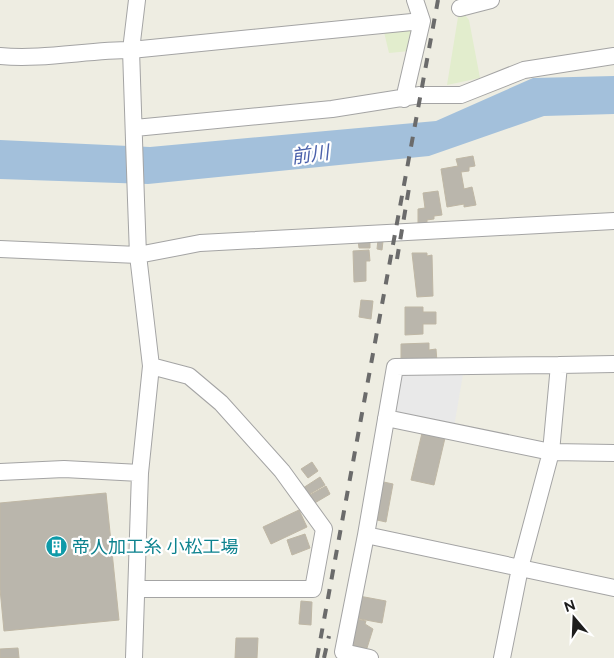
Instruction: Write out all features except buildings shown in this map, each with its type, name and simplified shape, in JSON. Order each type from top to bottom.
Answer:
[{"type":"street","points":[[134,658],[140,473],[151,366],[138,255],[131,50],[136,0]]},
{"type":"street","points":[[404,99],[422,21],[415,0]]},
{"type":"street","points":[[460,8],[491,0]]},
{"type":"street","points":[[0,56],[15,58],[105,50],[131,50],[422,21]]},
{"type":"street","points":[[134,136],[404,99],[426,94],[461,95],[524,70],[614,56]]},
{"type":"street","points":[[0,249],[138,255],[200,242],[614,220]]},
{"type":"street","points":[[370,658],[343,652],[366,535],[394,367],[614,364]]},
{"type":"street","points":[[502,658],[520,568],[550,452],[559,365]]},
{"type":"street","points":[[137,590],[314,589],[324,529],[282,472],[221,403],[189,376],[151,366]]},
{"type":"street","points":[[386,418],[550,452],[614,453]]},
{"type":"street","points":[[0,472],[64,469],[140,473]]},
{"type":"street","points":[[366,535],[614,588]]},
{"type":"green space","points":[[464,14],[469,20],[480,78],[447,85],[458,17]]},
{"type":"green space","points":[[412,29],[410,51],[389,53],[384,32]]},
{"type":"shaded area","points":[[463,374],[454,427],[389,413],[397,375]]},
{"type":"water","name":"前川","points":[[614,76],[614,114],[544,116],[429,156],[148,184],[0,179],[0,140],[150,147],[436,121],[533,78]]},
{"type":"railway","points":[[317,658],[438,0]]},
{"type":"railway","points":[[397,259],[409,188]]},
{"type":"railway","points":[[324,658],[329,636]]},
{"type":"place","name":"帝人加工糸 小松工場","points":[[56,546]]}]
